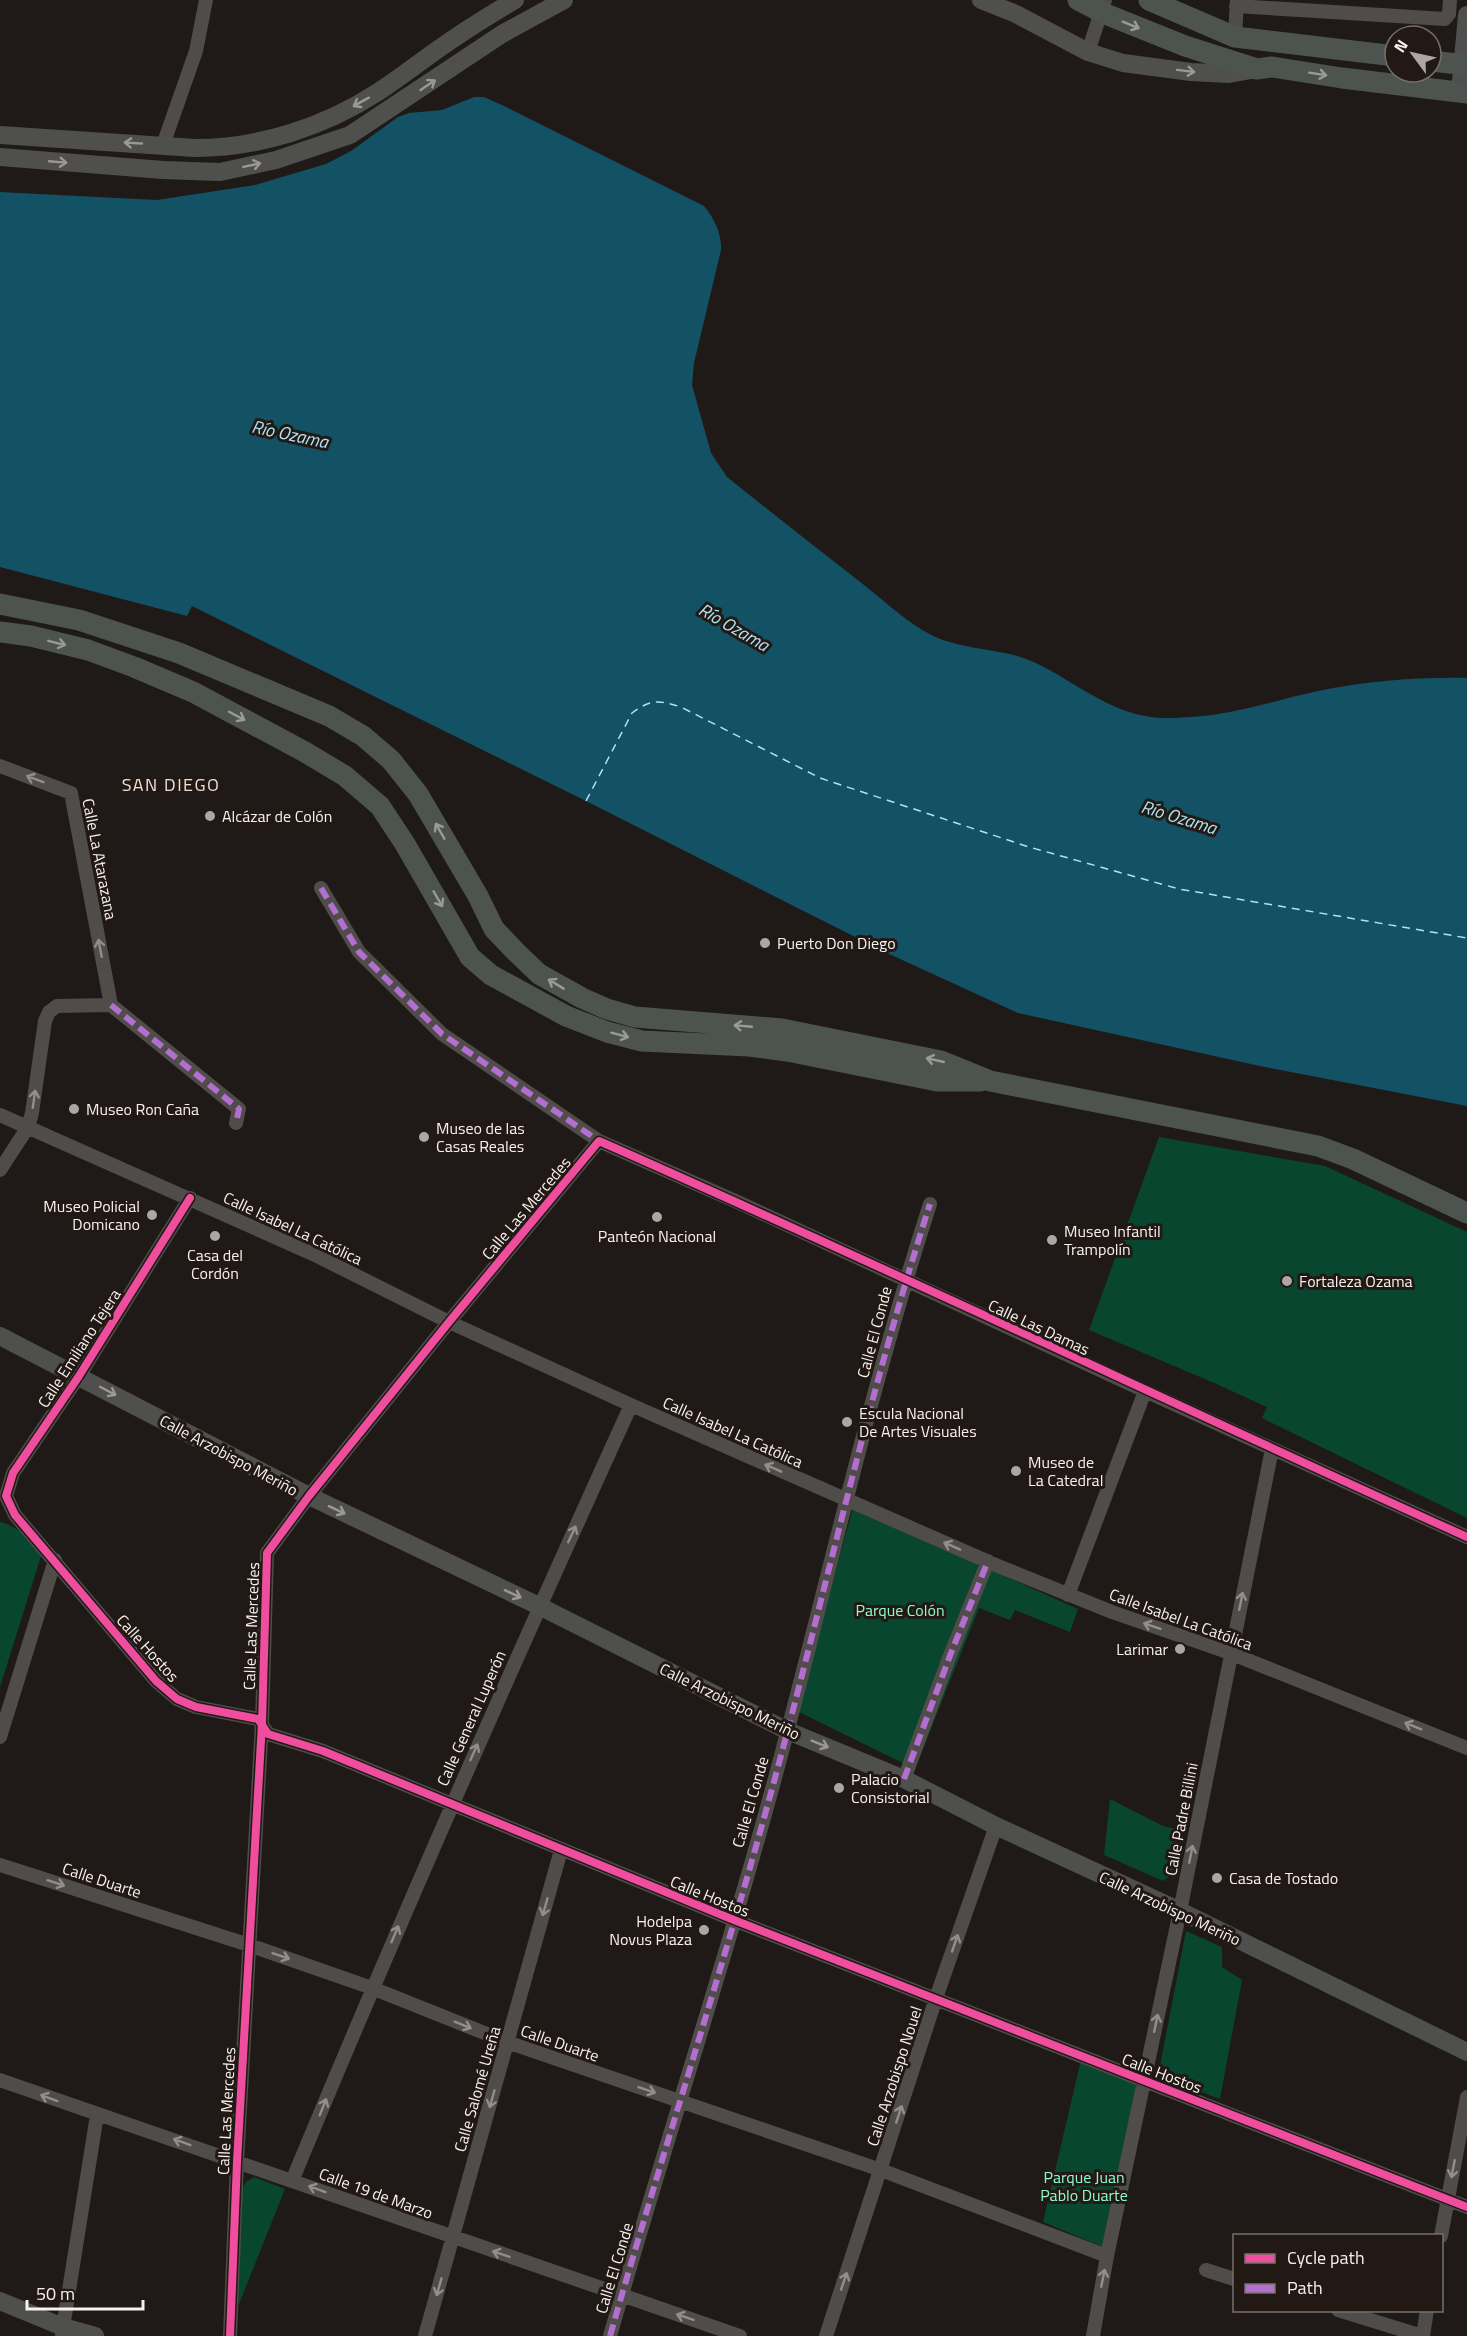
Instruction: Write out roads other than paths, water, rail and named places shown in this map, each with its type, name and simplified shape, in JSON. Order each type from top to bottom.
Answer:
[{"type":"main road","points":[[1078,0],[1104,6],[1185,46],[1257,69],[1272,67],[1342,78],[1463,92]]},
{"type":"main road","points":[[1149,0],[1234,37],[1383,55]]},
{"type":"main road","points":[[1443,62],[1465,65]]},
{"type":"main road","points":[[0,604],[79,620],[179,653],[328,716],[363,736],[391,760],[418,794],[494,929],[539,974],[582,998],[607,1009],[635,1017],[782,1029],[941,1060],[990,1081]]},
{"type":"main road","points":[[0,632],[31,636],[88,650],[134,667],[193,692],[345,776],[380,806],[405,844],[470,957],[491,975],[566,1016],[607,1032],[642,1041],[749,1046],[787,1051],[937,1081],[990,1081],[1318,1146],[1353,1159],[1467,1213]]},
{"type":"street","points":[[163,145],[196,51],[206,0]]},
{"type":"street","points":[[0,135],[219,148],[262,141],[299,131],[340,113],[376,93],[456,37],[515,0]]},
{"type":"street","points":[[0,158],[163,171],[220,172],[276,160],[350,135],[502,34],[564,0]]},
{"type":"street","points":[[981,0],[1016,14],[1088,52],[1123,63],[1191,72],[1229,74],[1257,69]]},
{"type":"street","points":[[1001,0],[1016,14]]},
{"type":"street","points":[[1344,14],[1345,0]]},
{"type":"street","points":[[1234,37],[1236,3],[1344,14],[1444,19],[1449,14],[1450,0]]},
{"type":"street","points":[[1088,52],[1104,6]]},
{"type":"street","points":[[1463,92],[1467,15]]},
{"type":"street","name":"Calle La Atarazana","points":[[0,766],[71,793],[111,1005]]},
{"type":"street","name":"Calle Las Damas","points":[[321,888],[359,952],[442,1034],[599,1141],[1467,1537]]},
{"type":"street","points":[[0,1170],[28,1127],[45,1021],[49,1012],[57,1006],[111,1005],[239,1109],[236,1123]]},
{"type":"street","name":"Calle Isabel La Católica","points":[[0,1115],[332,1263],[449,1322],[631,1405],[988,1562],[1068,1595],[1230,1653],[1467,1748]]},
{"type":"street","name":"Calle Las Mercedes","points":[[230,2336],[237,2162],[262,1723],[267,1553],[309,1496],[449,1322],[599,1141]]},
{"type":"street","name":"Calle Emiliano Tejera","points":[[15,1515],[6,1496],[6,1470],[79,1376],[190,1198]]},
{"type":"street","name":"Calle El Conde","points":[[610,2336],[682,2102],[788,1731],[905,1281],[930,1204]]},
{"type":"street","name":"Calle Arzobispo Meriño","points":[[0,1336],[309,1496],[539,1606],[788,1731],[904,1779],[996,1826],[1180,1911],[1467,2052]]},
{"type":"street","points":[[1068,1595],[1145,1391]]},
{"type":"street","name":"Calle General Luperón","points":[[292,2181],[450,1806],[631,1405]]},
{"type":"street","name":"Calle Padre Billini","points":[[1093,2336],[1107,2256],[1180,1911],[1272,1449]]},
{"type":"street","name":"Calle Hostos","points":[[15,1515],[156,1681],[177,1699],[196,1707],[258,1719],[268,1734],[323,1751],[450,1806],[734,1920],[1467,2207]]},
{"type":"street","points":[[0,1737],[55,1560]]},
{"type":"street","points":[[904,1779],[988,1562]]},
{"type":"street","name":"Calle Arzobispo Nouel","points":[[826,2336],[936,1998],[996,1826]]},
{"type":"street","name":"Calle Salomé Ureña","points":[[425,2336],[561,1850]]},
{"type":"street","name":"Calle Duarte","points":[[0,1865],[249,1945],[372,1988],[507,2042],[881,2170],[1107,2256]]},
{"type":"street","name":"Calle 19 de Marzo","points":[[0,2080],[741,2336]]},
{"type":"street","points":[[1441,2234],[1467,2097]]},
{"type":"street","points":[[63,2332],[97,2115]]},
{"type":"street","points":[[1206,2270],[1233,2279]]},
{"type":"street","points":[[0,2301],[63,2332],[95,2336]]},
{"type":"street","points":[[1344,2312],[1422,2336],[1427,2312]]},
{"type":"water","name":"Río Ozama","points":[[474,97],[484,97],[504,106],[704,206],[717,227],[721,250],[694,363],[692,385],[711,453],[727,477],[894,610],[931,635],[958,644],[1027,659],[1117,707],[1156,718],[1206,716],[1318,691],[1374,682],[1467,678],[1467,1106],[1260,1066],[1018,1013],[887,953],[192,606],[187,616],[0,567],[0,192],[157,200],[255,185],[326,164],[351,151],[398,117],[409,113],[442,110]]},
{"type":"place","name":"Alcázar de Colón","points":[[210,816]]},
{"type":"place","name":"Puerto Don Diego","points":[[765,943]]},
{"type":"place","name":"Museo Ron Caña","points":[[74,1109]]},
{"type":"place","name":"Museo de las Casas Reales","points":[[424,1137]]},
{"type":"place","name":"Museo Policial Domicano","points":[[152,1215]]},
{"type":"place","name":"Panteón Nacional","points":[[657,1217]]},
{"type":"place","name":"Casa del Cordón","points":[[215,1236]]},
{"type":"place","name":"Museo Infantil Trampolín","points":[[1052,1240]]},
{"type":"place","name":"Fortaleza Ozama","points":[[1287,1281]]},
{"type":"place","name":"Escula Nacional De Artes Visuales","points":[[847,1422]]},
{"type":"place","name":"Museo de La Catedral","points":[[1016,1471]]},
{"type":"place","name":"Larimar","points":[[1180,1649]]},
{"type":"place","name":"Palacio Consistorial","points":[[839,1788]]},
{"type":"place","name":"Casa de Tostado","points":[[1217,1878]]},
{"type":"place","name":"Hodelpa Novus Plaza","points":[[704,1930]]},
{"type":"district","name":"SAN DIEGO","points":[[171,784]]},
{"type":"park label","name":"Parque Colón","points":[[900,1610]]},
{"type":"park label","name":"Parque Juan Pablo Duarte","points":[[1084,2186]]}]
